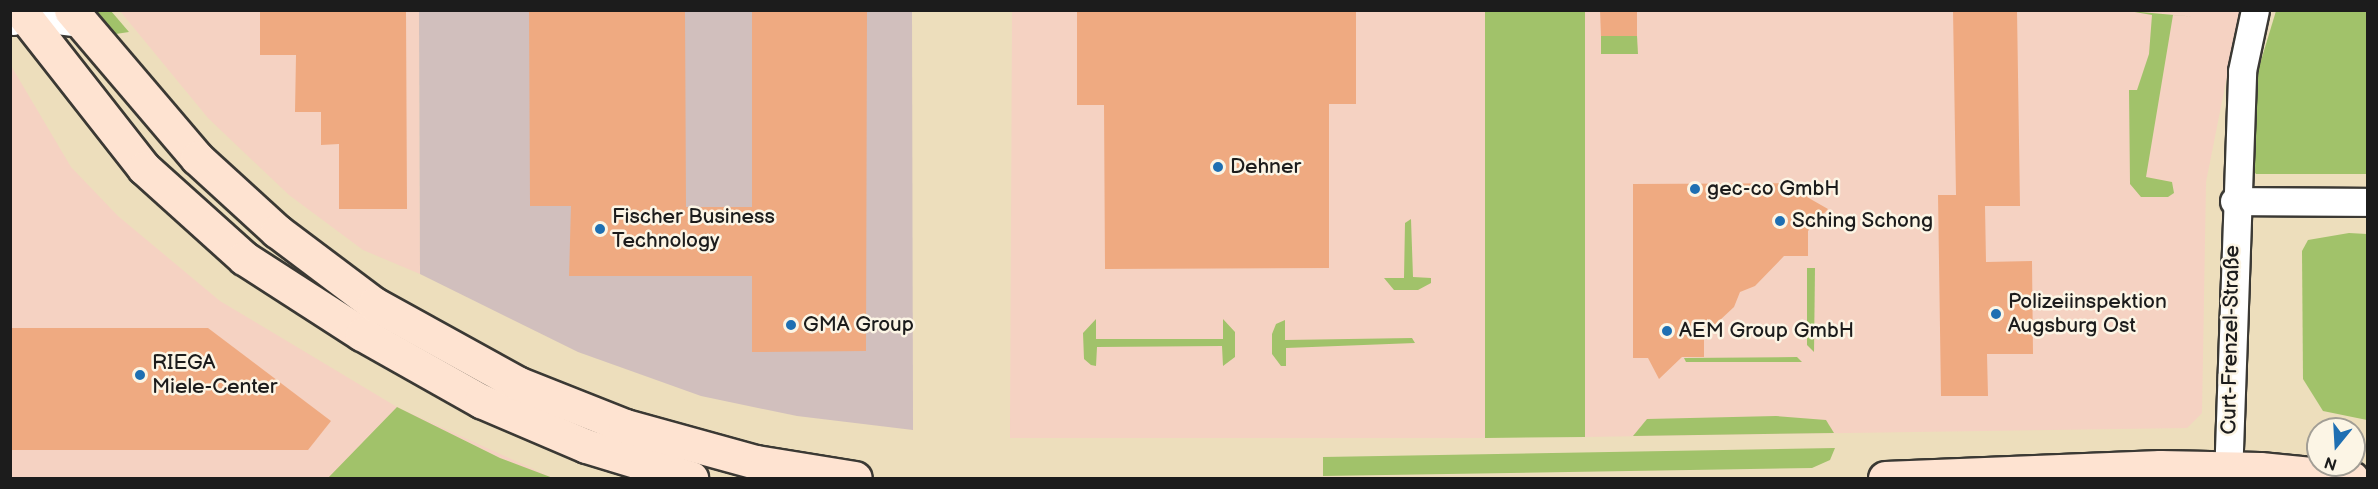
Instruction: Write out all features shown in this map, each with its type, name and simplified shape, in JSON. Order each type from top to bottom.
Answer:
[{"type":"main road","points":[[18,17],[144,168],[244,258],[481,401],[586,446],[691,478]]},
{"type":"main road","points":[[76,17],[211,172],[318,264],[374,304],[517,383],[625,426],[756,462],[855,478]]},
{"type":"main road","points":[[1885,478],[2011,470],[2352,478]]},
{"type":"street","name":"Curt-Frenzel-Straße","points":[[2228,474],[2234,201],[2242,71],[2255,10]]},
{"type":"street","points":[[18,17],[76,17]]},
{"type":"street","points":[[2234,201],[2367,202]]},
{"type":"shaded area","points":[[120,11],[419,11],[420,274],[363,250],[289,195],[208,118]]},
{"type":"shaded area","points":[[419,11],[912,11],[913,430],[797,416],[701,396],[578,352],[420,274]]},
{"type":"shaded area","points":[[1012,11],[1485,11],[1485,438],[1010,438]]},
{"type":"shaded area","points":[[1585,11],[2240,11],[2206,182],[2202,413],[2187,428],[1585,437]]},
{"type":"shaded area","points":[[10,64],[71,167],[118,216],[220,301],[397,407],[553,478],[11,478]]},
{"type":"green space","points":[[87,11],[111,11],[129,32],[109,35]]},
{"type":"green space","points":[[1485,11],[1585,11],[1585,437],[1485,438]]},
{"type":"green space","points":[[2129,11],[2197,17],[2173,15],[2146,177],[2172,182],[2174,193],[2168,197],[2141,197],[2130,184],[2129,90],[2137,90],[2149,54],[2152,15]]},
{"type":"green space","points":[[2276,11],[2367,11],[2367,174],[2256,174],[2248,165],[2256,77]]},
{"type":"green space","points":[[1601,36],[1637,36],[1638,54],[1601,54]]},
{"type":"green space","points":[[1411,219],[1413,277],[1431,278],[1431,283],[1418,290],[1394,290],[1384,278],[1404,278],[1405,223]]},
{"type":"green space","points":[[2349,233],[2367,234],[2367,420],[2366,417],[2352,417],[2323,411],[2303,379],[2302,251],[2308,240]]},
{"type":"green space","points":[[1807,268],[1815,268],[1814,352],[1807,345]]},
{"type":"green space","points":[[1096,319],[1096,339],[1223,339],[1223,319],[1235,332],[1235,357],[1223,366],[1222,346],[1097,347],[1096,366],[1091,365],[1084,359],[1083,333]]},
{"type":"green space","points":[[1285,320],[1285,340],[1412,338],[1415,343],[1286,348],[1286,366],[1281,366],[1272,354],[1272,334],[1276,324]]},
{"type":"green space","points":[[1797,357],[1802,362],[1686,362],[1684,358]]},
{"type":"green space","points":[[397,407],[500,458],[553,478],[328,478]]},
{"type":"green space","points":[[1776,416],[1826,420],[1834,433],[1633,436],[1647,419]]},
{"type":"green space","points":[[1835,448],[1830,460],[1812,468],[1323,476],[1323,457]]},
{"type":"building","points":[[260,10],[406,10],[407,209],[339,209],[339,144],[321,145],[321,112],[295,112],[296,55],[260,55]]},
{"type":"building","points":[[529,10],[685,10],[686,207],[752,207],[752,10],[867,10],[866,351],[752,352],[752,276],[569,276],[571,206],[530,206]]},
{"type":"building","points":[[1077,10],[1356,10],[1356,104],[1329,104],[1329,268],[1105,269],[1104,105],[1077,105]]},
{"type":"building","points":[[1600,10],[1637,10],[1637,36],[1601,36]]},
{"type":"building","points":[[1953,10],[2017,10],[2020,206],[1985,206],[1986,262],[2032,261],[2033,354],[1987,354],[1988,396],[1941,396],[1938,195],[1956,195]]},
{"type":"building","points":[[1807,183],[1807,197],[1828,209],[1808,231],[1808,256],[1784,256],[1755,286],[1740,292],[1734,307],[1704,335],[1704,357],[1682,357],[1659,379],[1648,358],[1633,358],[1633,184]]},
{"type":"building","name":"RIEGA Miele-Center","points":[[10,328],[208,328],[331,421],[308,450],[10,450]]},
{"type":"place","name":"Dehner","points":[[1218,167]]},
{"type":"place","name":"gec-co GmbH","points":[[1695,189]]},
{"type":"place","name":"Sching Schong","points":[[1780,221]]},
{"type":"place","name":"Fischer Business Technology","points":[[600,229]]},
{"type":"place","name":"Polizeiinspektion Augsburg Ost","points":[[1996,314]]},
{"type":"place","name":"GMA Group","points":[[791,325]]},
{"type":"place","name":"AEM Group GmbH","points":[[1667,331]]},
{"type":"place","name":"RIEGA Miele-Center","points":[[140,375]]}]
